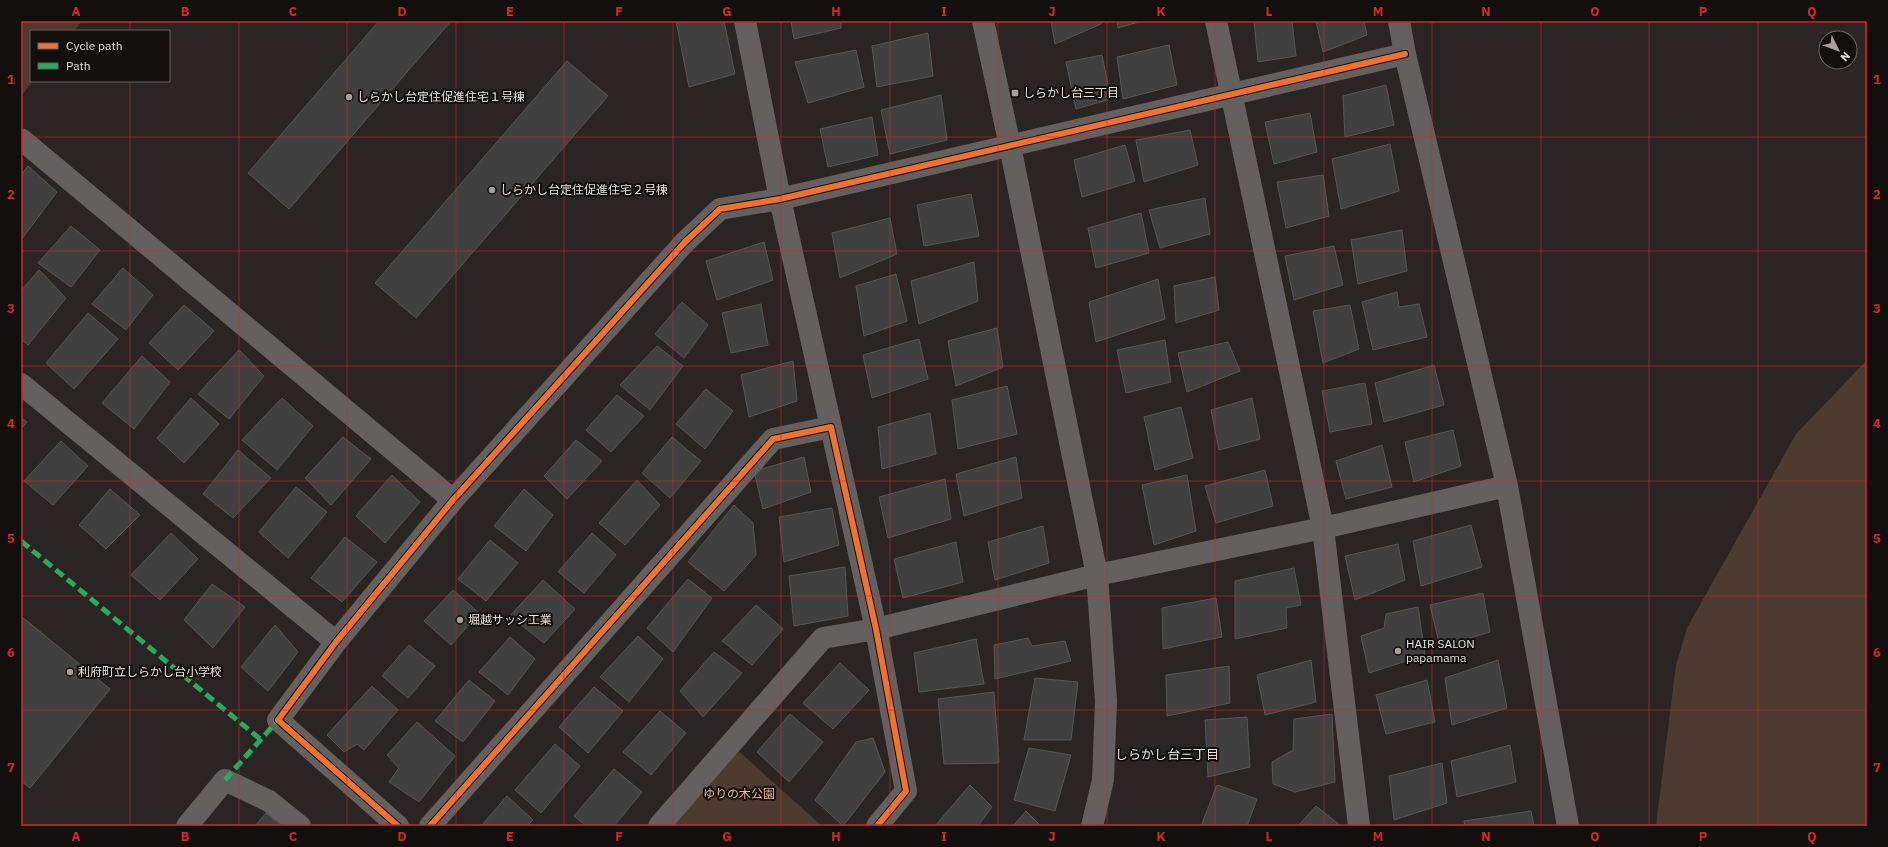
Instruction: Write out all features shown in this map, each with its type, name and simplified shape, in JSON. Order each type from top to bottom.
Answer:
[{"type":"street","points":[[745,21],[780,199],[876,629],[906,791],[877,826]]},
{"type":"street","points":[[983,21],[1010,146],[1097,575],[1106,701],[1103,780],[1092,826]]},
{"type":"street","points":[[1216,21],[1323,528],[1359,826]]},
{"type":"street","points":[[1399,21],[1405,54],[1507,486],[1568,826]]},
{"type":"street","points":[[398,826],[278,720],[336,642],[453,500],[684,243],[720,209],[780,199],[1405,54]]},
{"type":"street","points":[[21,139],[453,500]]},
{"type":"street","points":[[21,384],[336,642]]},
{"type":"street","points":[[430,826],[773,439],[831,427]]},
{"type":"street","points":[[659,826],[823,638],[876,629],[1097,575],[1323,528],[1507,486]]},
{"type":"street","points":[[187,826],[225,780],[269,801],[300,826]]},
{"type":"green space","points":[[21,21],[82,21],[75,30],[30,30],[30,82],[32,82],[21,96]]},
{"type":"green space","points":[[1867,360],[1867,826],[1656,826],[1676,665],[1687,628],[1796,434]]},
{"type":"green space","name":"ゆりの木公園","points":[[735,748],[822,826],[671,826]]},
{"type":"building","name":"しらかし台定住促進住宅１号棟","points":[[379,21],[451,21],[289,209],[248,173]]},
{"type":"building","points":[[676,21],[724,21],[735,74],[689,87]]},
{"type":"building","points":[[791,21],[841,21],[841,28],[794,39]]},
{"type":"building","points":[[1051,21],[1101,21],[1101,24],[1055,44]]},
{"type":"building","points":[[1117,21],[1142,21],[1118,28]]},
{"type":"building","points":[[1254,21],[1292,21],[1296,56],[1258,62]]},
{"type":"building","points":[[1316,21],[1364,21],[1367,35],[1323,52]]},
{"type":"building","points":[[928,33],[933,76],[877,87],[872,46]]},
{"type":"building","points":[[1169,45],[1177,85],[1123,99],[1117,57]]},
{"type":"building","points":[[856,50],[864,87],[808,103],[795,62]]},
{"type":"building","points":[[1102,55],[1111,99],[1076,109],[1066,62]]},
{"type":"building","name":"しらかし台定住促進住宅２号棟","points":[[567,61],[608,96],[416,318],[375,283]]},
{"type":"building","points":[[1386,85],[1394,125],[1345,137],[1343,96]]},
{"type":"building","points":[[941,95],[947,140],[890,154],[881,110]]},
{"type":"building","points":[[1310,113],[1317,152],[1274,164],[1265,122]]},
{"type":"building","points":[[872,117],[878,155],[828,167],[820,129]]},
{"type":"building","points":[[1190,130],[1198,165],[1144,182],[1136,140]]},
{"type":"building","points":[[1390,144],[1399,191],[1341,209],[1332,159]]},
{"type":"building","points":[[1125,145],[1135,181],[1082,197],[1074,160]]},
{"type":"building","points":[[28,166],[57,192],[21,240],[21,175]]},
{"type":"building","points":[[1323,175],[1329,216],[1286,228],[1277,182]]},
{"type":"building","points":[[971,194],[979,236],[924,246],[917,205]]},
{"type":"building","points":[[1205,198],[1210,234],[1160,248],[1149,210]]},
{"type":"building","points":[[1141,213],[1149,253],[1096,268],[1088,228]]},
{"type":"building","points":[[890,218],[897,254],[840,278],[832,233]]},
{"type":"building","points":[[71,226],[100,250],[71,287],[38,263]]},
{"type":"building","points":[[1402,230],[1407,271],[1358,284],[1351,240]]},
{"type":"building","points":[[764,242],[773,280],[717,300],[706,261]]},
{"type":"building","points":[[1334,246],[1343,285],[1294,300],[1285,256]]},
{"type":"building","points":[[974,262],[978,301],[919,324],[911,281]]},
{"type":"building","points":[[123,268],[153,295],[126,330],[92,304]]},
{"type":"building","points":[[39,270],[66,298],[28,345],[21,339],[21,291]]},
{"type":"building","points":[[896,274],[907,321],[864,336],[856,286]]},
{"type":"building","points":[[1215,277],[1219,310],[1176,323],[1174,286]]},
{"type":"building","points":[[1158,279],[1165,319],[1096,342],[1089,302]]},
{"type":"building","points":[[1397,292],[1399,307],[1419,304],[1427,337],[1373,350],[1362,302]]},
{"type":"building","points":[[682,302],[708,325],[684,358],[655,334]]},
{"type":"building","points":[[761,304],[768,345],[731,353],[722,313]]},
{"type":"building","points":[[184,305],[214,331],[178,370],[149,343]]},
{"type":"building","points":[[1350,305],[1359,349],[1323,363],[1313,311]]},
{"type":"building","points":[[88,313],[118,339],[74,389],[46,363]]},
{"type":"building","points":[[997,328],[1003,367],[956,386],[948,341]]},
{"type":"building","points":[[919,339],[928,379],[872,398],[863,355]]},
{"type":"building","points":[[1165,340],[1171,382],[1126,393],[1117,350]]},
{"type":"building","points":[[1228,342],[1240,371],[1187,392],[1178,353]]},
{"type":"building","points":[[657,346],[683,366],[650,410],[620,385]]},
{"type":"building","points":[[239,350],[264,376],[229,419],[198,394]]},
{"type":"building","points":[[142,356],[170,382],[134,429],[102,403]]},
{"type":"building","points":[[793,361],[797,401],[749,417],[741,375]]},
{"type":"building","points":[[1434,365],[1444,405],[1384,422],[1375,383]]},
{"type":"building","points":[[1365,383],[1372,424],[1330,432],[1322,391]]},
{"type":"building","points":[[1007,386],[1017,434],[958,449],[952,400]]},
{"type":"building","points":[[706,389],[733,411],[705,449],[676,424]]},
{"type":"building","points":[[617,395],[644,416],[611,452],[586,430]]},
{"type":"building","points":[[191,398],[219,424],[184,463],[157,438]]},
{"type":"building","points":[[282,398],[313,426],[277,470],[242,440]]},
{"type":"building","points":[[1252,398],[1260,439],[1219,450],[1211,410]]},
{"type":"building","points":[[1181,407],[1193,458],[1155,470],[1144,417]]},
{"type":"building","points":[[930,413],[936,454],[882,469],[878,427]]},
{"type":"building","points":[[21,418],[27,422],[21,429]]},
{"type":"building","points":[[1453,430],[1461,466],[1414,482],[1405,442]]},
{"type":"building","points":[[343,437],[371,459],[331,505],[305,478]]},
{"type":"building","points":[[672,437],[701,461],[670,498],[642,473]]},
{"type":"building","points":[[576,440],[602,461],[567,499],[544,476]]},
{"type":"building","points":[[61,441],[88,466],[53,505],[24,481]]},
{"type":"building","points":[[1382,445],[1392,487],[1346,499],[1336,461]]},
{"type":"building","points":[[238,450],[271,478],[233,518],[203,494]]},
{"type":"building","points":[[804,457],[811,492],[763,509],[754,471]]},
{"type":"building","points":[[1016,457],[1022,498],[964,516],[956,474]]},
{"type":"building","points":[[1265,470],[1273,506],[1216,523],[1205,486]]},
{"type":"building","points":[[392,475],[420,502],[385,543],[356,516]]},
{"type":"building","points":[[1187,475],[1196,531],[1154,545],[1142,485]]},
{"type":"building","points":[[945,479],[951,519],[888,538],[879,497]]},
{"type":"building","points":[[637,480],[660,505],[625,545],[599,523]]},
{"type":"building","points":[[296,487],[327,512],[288,558],[259,532]]},
{"type":"building","points":[[110,489],[140,515],[106,549],[79,525]]},
{"type":"building","points":[[524,489],[553,515],[526,551],[494,526]]},
{"type":"building","points":[[734,505],[753,523],[756,555],[724,591],[688,562]]},
{"type":"building","points":[[832,508],[839,545],[784,562],[779,517]]},
{"type":"building","points":[[1471,525],[1482,567],[1421,586],[1413,541]]},
{"type":"building","points":[[1043,526],[1049,563],[995,580],[988,542]]},
{"type":"building","points":[[171,533],[198,559],[160,600],[131,575]]},
{"type":"building","points":[[592,533],[616,555],[584,593],[558,572]]},
{"type":"building","points":[[345,537],[377,562],[342,602],[311,578]]},
{"type":"building","points":[[490,540],[518,563],[486,601],[458,579]]},
{"type":"building","points":[[956,542],[963,582],[903,598],[894,559]]},
{"type":"building","points":[[1398,544],[1405,580],[1355,600],[1345,556]]},
{"type":"building","points":[[845,567],[848,616],[794,626],[789,576]]},
{"type":"building","points":[[1294,568],[1301,605],[1286,608],[1287,628],[1235,639],[1235,581]]},
{"type":"building","points":[[688,579],[712,598],[673,652],[647,628]]},
{"type":"building","points":[[543,580],[575,609],[544,643],[510,616]]},
{"type":"building","points":[[212,584],[245,607],[213,648],[184,620]]},
{"type":"building","points":[[453,590],[479,613],[451,645],[424,621]]},
{"type":"building","points":[[1483,593],[1490,632],[1440,647],[1430,605]]},
{"type":"building","points":[[1216,598],[1222,637],[1163,649],[1162,608]]},
{"type":"building","points":[[756,605],[783,629],[752,665],[722,641]]},
{"type":"building","points":[[1418,607],[1425,655],[1369,673],[1361,636],[1384,628],[1386,614]]},
{"type":"building","points":[[21,616],[110,689],[30,788],[21,781]]},
{"type":"building","points":[[275,625],[298,652],[268,691],[241,667]]},
{"type":"building","points":[[638,636],[663,659],[629,702],[600,677]]},
{"type":"building","points":[[510,637],[535,659],[508,695],[479,672]]},
{"type":"building","points":[[1028,638],[1032,646],[1065,641],[1071,661],[995,679],[994,645]]},
{"type":"building","points":[[976,639],[984,684],[919,692],[914,653]]},
{"type":"building","points":[[409,645],[435,666],[408,698],[382,676]]},
{"type":"building","points":[[714,652],[742,673],[703,717],[680,691]]},
{"type":"building","points":[[1311,660],[1316,702],[1265,715],[1257,675]]},
{"type":"building","points":[[1498,660],[1507,708],[1452,725],[1445,678]]},
{"type":"building","points":[[840,663],[869,690],[833,729],[803,703]]},
{"type":"building","points":[[1229,666],[1230,703],[1167,716],[1166,675]]},
{"type":"building","points":[[1035,678],[1078,682],[1071,740],[1024,740]]},
{"type":"building","points":[[469,680],[495,701],[463,742],[435,721]]},
{"type":"building","points":[[1427,680],[1435,722],[1386,734],[1376,695]]},
{"type":"building","points":[[372,686],[398,710],[364,750],[357,744],[344,752],[327,735]]},
{"type":"building","points":[[594,687],[623,711],[588,753],[559,727]]},
{"type":"building","points":[[994,692],[999,763],[944,764],[938,699]]},
{"type":"building","points":[[660,711],[686,733],[651,775],[623,752]]},
{"type":"building","points":[[790,714],[823,742],[789,782],[757,752]]},
{"type":"building","points":[[1332,714],[1335,782],[1295,792],[1273,784],[1272,762],[1293,750],[1294,719]]},
{"type":"building","points":[[1247,717],[1250,767],[1208,777],[1205,720]]},
{"type":"building","points":[[417,722],[455,756],[419,802],[389,782],[399,768],[387,755]]},
{"type":"building","points":[[873,738],[885,772],[843,826],[815,800],[856,742]]},
{"type":"building","points":[[555,744],[580,766],[541,813],[515,790]]},
{"type":"building","points":[[1510,745],[1516,782],[1457,797],[1451,761]]},
{"type":"building","points":[[1029,748],[1071,755],[1055,811],[1014,800]]},
{"type":"building","points":[[1442,763],[1447,803],[1394,820],[1389,776]]},
{"type":"building","points":[[614,769],[642,792],[614,826],[586,826],[574,816]]},
{"type":"building","points":[[970,785],[992,807],[978,826],[935,826]]},
{"type":"building","points":[[1217,785],[1257,799],[1247,826],[1201,826]]},
{"type":"building","points":[[507,796],[533,820],[527,826],[481,826]]},
{"type":"building","points":[[1316,806],[1341,826],[1298,826]]},
{"type":"building","points":[[1026,811],[1041,826],[1013,826]]},
{"type":"building","points":[[1531,811],[1534,826],[1465,826],[1464,821]]},
{"type":"building","points":[[266,813],[281,826],[255,826]]},
{"type":"marked path","points":[[21,541],[260,739]]},
{"type":"marked path","points":[[225,780],[278,720]]},
{"type":"cycle path","points":[[398,826],[278,720],[336,642],[453,500],[684,243],[720,209],[780,199],[1405,54]]},
{"type":"cycle path","points":[[430,826],[773,439],[831,427],[876,629],[906,791],[877,826]]},
{"type":"place","name":"しらかし台三丁目","points":[[1015,93]]},
{"type":"place","name":"しらかし台定住促進住宅１号棟","points":[[349,97]]},
{"type":"place","name":"しらかし台定住促進住宅２号棟","points":[[492,190]]},
{"type":"place","name":"堀越サッシ工業","points":[[460,620]]},
{"type":"place","name":"HAIR SALON papamama","points":[[1398,651]]},
{"type":"place","name":"利府町立しらかし台小学校","points":[[70,672]]},
{"type":"district","name":"しらかし台三丁目","points":[[1167,754]]}]
